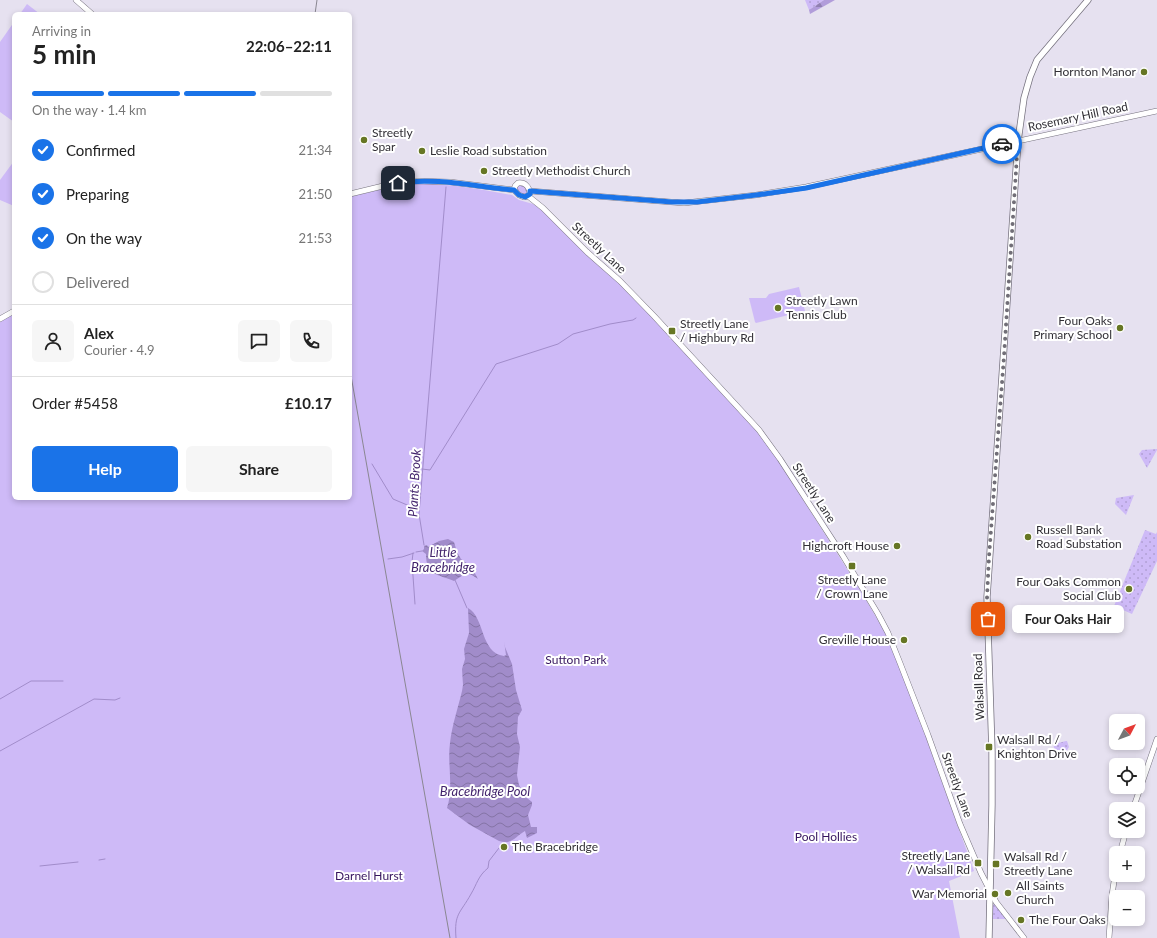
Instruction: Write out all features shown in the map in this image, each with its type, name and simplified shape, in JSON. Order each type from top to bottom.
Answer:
[{"type":"main road","points":[[76,0],[90,12]]},
{"type":"main road","name":"Walsall Road","points":[[989,938],[993,902],[987,881],[992,805],[992,752],[987,597],[1018,140],[1024,98],[1037,60],[1088,0]]},
{"type":"main road","name":"Rosemary Hill Road","points":[[529,193],[666,202],[697,202],[756,195],[806,188],[1018,140],[1157,111]]},
{"type":"main road","points":[[352,194],[383,186],[415,181],[474,184],[514,190],[525,197],[529,193],[526,185],[520,183],[515,186],[514,190]]},
{"type":"main road","name":"Streetly Lane","points":[[529,193],[542,208],[587,252],[620,281],[654,316],[759,430],[780,458],[867,595],[888,633],[972,855],[987,881]]},
{"type":"main road","points":[[0,319],[12,312]]},
{"type":"main road","points":[[1136,802],[1157,739]]},
{"type":"main road","points":[[1110,938],[1114,882]]},
{"type":"main road","points":[[993,902],[1024,938]]},
{"type":"green space","points":[[805,0],[824,0],[809,10]]},
{"type":"green space","points":[[824,0],[835,0],[810,14],[809,10]]},
{"type":"green space","points":[[27,4],[37,12],[21,12]]},
{"type":"green space","points":[[12,25],[12,121],[0,112],[0,42]]},
{"type":"green space","points":[[12,164],[12,205],[0,200],[0,180]]},
{"type":"green space","name":"Sutton Park","points":[[425,183],[484,190],[512,195],[519,200],[541,208],[619,283],[758,432],[778,460],[859,588],[886,634],[914,704],[974,871],[949,881],[960,938],[0,938],[0,321],[12,314],[12,500],[352,500],[352,196],[394,186]]},
{"type":"green space","points":[[519,185],[523,185],[527,190],[527,193],[523,194],[517,189]]},
{"type":"green space","name":"Streetly Lawn Tennis Club","points":[[799,287],[805,311],[755,322],[749,298],[766,298],[769,294]]},
{"type":"green space","points":[[1157,449],[1147,468],[1139,454],[1142,450]]},
{"type":"green space","points":[[1134,495],[1126,515],[1115,504],[1116,498]]},
{"type":"green space","points":[[1145,530],[1156,534],[1157,532],[1157,561],[1132,614],[1114,606]]},
{"type":"green space","points":[[1067,741],[1069,747],[1066,752],[1061,754],[1054,749],[1054,744]]},
{"type":"green space","points":[[995,904],[1006,919],[992,919],[992,905]]},
{"type":"water","name":"Little Bracebridge","points":[[448,539],[454,542],[461,559],[471,566],[478,579],[466,573],[454,581],[434,573],[428,567],[426,554],[422,551],[424,546],[427,545],[428,547],[439,541]]},
{"type":"water","name":"Bracebridge Pool","points":[[468,608],[477,619],[491,648],[496,653],[504,656],[506,655],[504,641],[512,664],[516,690],[522,710],[518,717],[517,734],[520,747],[517,775],[519,785],[527,798],[532,802],[528,815],[531,827],[537,827],[537,833],[527,838],[525,831],[511,841],[499,841],[470,825],[447,808],[450,792],[449,751],[463,685],[462,669],[465,659],[464,649],[469,633]]},
{"type":"waterway","name":"Plants Brook","points":[[424,545],[419,514],[446,187]]},
{"type":"waterway","points":[[422,469],[430,470],[496,364],[558,344],[573,334],[610,324],[633,320],[636,318]]},
{"type":"waterway","points":[[372,464],[393,499],[419,510]]},
{"type":"waterway","points":[[416,552],[422,551]]},
{"type":"waterway","points":[[413,553],[412,562],[415,604]]},
{"type":"waterway","points":[[388,559],[414,553]]},
{"type":"waterway","name":"Plants Brook","points":[[455,580],[467,608]]},
{"type":"waterway","points":[[0,699],[31,681],[63,681]]},
{"type":"waterway","points":[[0,751],[94,699],[115,700],[120,698]]},
{"type":"waterway","name":"Plants Brook","points":[[456,938],[457,918],[480,877],[488,868],[489,861],[499,848]]},
{"type":"waterway","points":[[99,860],[105,859]]},
{"type":"waterway","points":[[40,866],[78,862]]},
{"type":"railway","points":[[315,12],[317,0]]},
{"type":"railway","points":[[352,381],[450,938]]},
{"type":"way so far","points":[[988,619],[987,597],[989,557],[1018,140],[1002,144]]},
{"type":"place","name":"Hornton Manor","points":[[1144,72]]},
{"type":"place","name":"Streetly Spar","points":[[364,140]]},
{"type":"place","name":"Leslie Road substation","points":[[422,151]]},
{"type":"place","name":"Streetly Methodist Church","points":[[484,171]]},
{"type":"place","name":"Streetly Lawn Tennis Club","points":[[778,308]]},
{"type":"place","name":"Four Oaks Primary School","points":[[1120,328]]},
{"type":"place","name":"Streetly Lane / Highbury Rd","points":[[672,331]]},
{"type":"place","name":"Russell Bank Road Substation","points":[[1028,537]]},
{"type":"place","name":"Highcroft House","points":[[897,546]]},
{"type":"place","name":"Streetly Lane / Crown Lane","points":[[852,566]]},
{"type":"place","name":"Four Oaks Common Social Club","points":[[1129,589]]},
{"type":"place","name":"Four Oaks Hair","points":[[988,619]]},
{"type":"place","name":"Greville House","points":[[904,640]]},
{"type":"place","name":"Walsall Rd / Knighton Drive","points":[[989,747]]},
{"type":"place","name":"The Bracebridge","points":[[504,847]]},
{"type":"place","name":"Streetly Lane / Walsall Rd","points":[[978,863]]},
{"type":"place","name":"Walsall Rd / Streetly Lane","points":[[996,864]]},
{"type":"place","name":"All Saints Church","points":[[1008,893]]},
{"type":"place","name":"War Memorial","points":[[995,894]]},
{"type":"place","name":"The Four Oaks","points":[[1021,920]]},
{"type":"route","points":[[398,183],[415,181],[474,184],[514,190],[519,195],[525,197],[530,194],[530,191],[672,202],[697,202],[806,188],[1002,144]]},
{"type":"park label","name":"Pool Hollies","points":[[826,837]]},
{"type":"park label","name":"Darnel Hurst","points":[[369,876]]}]
